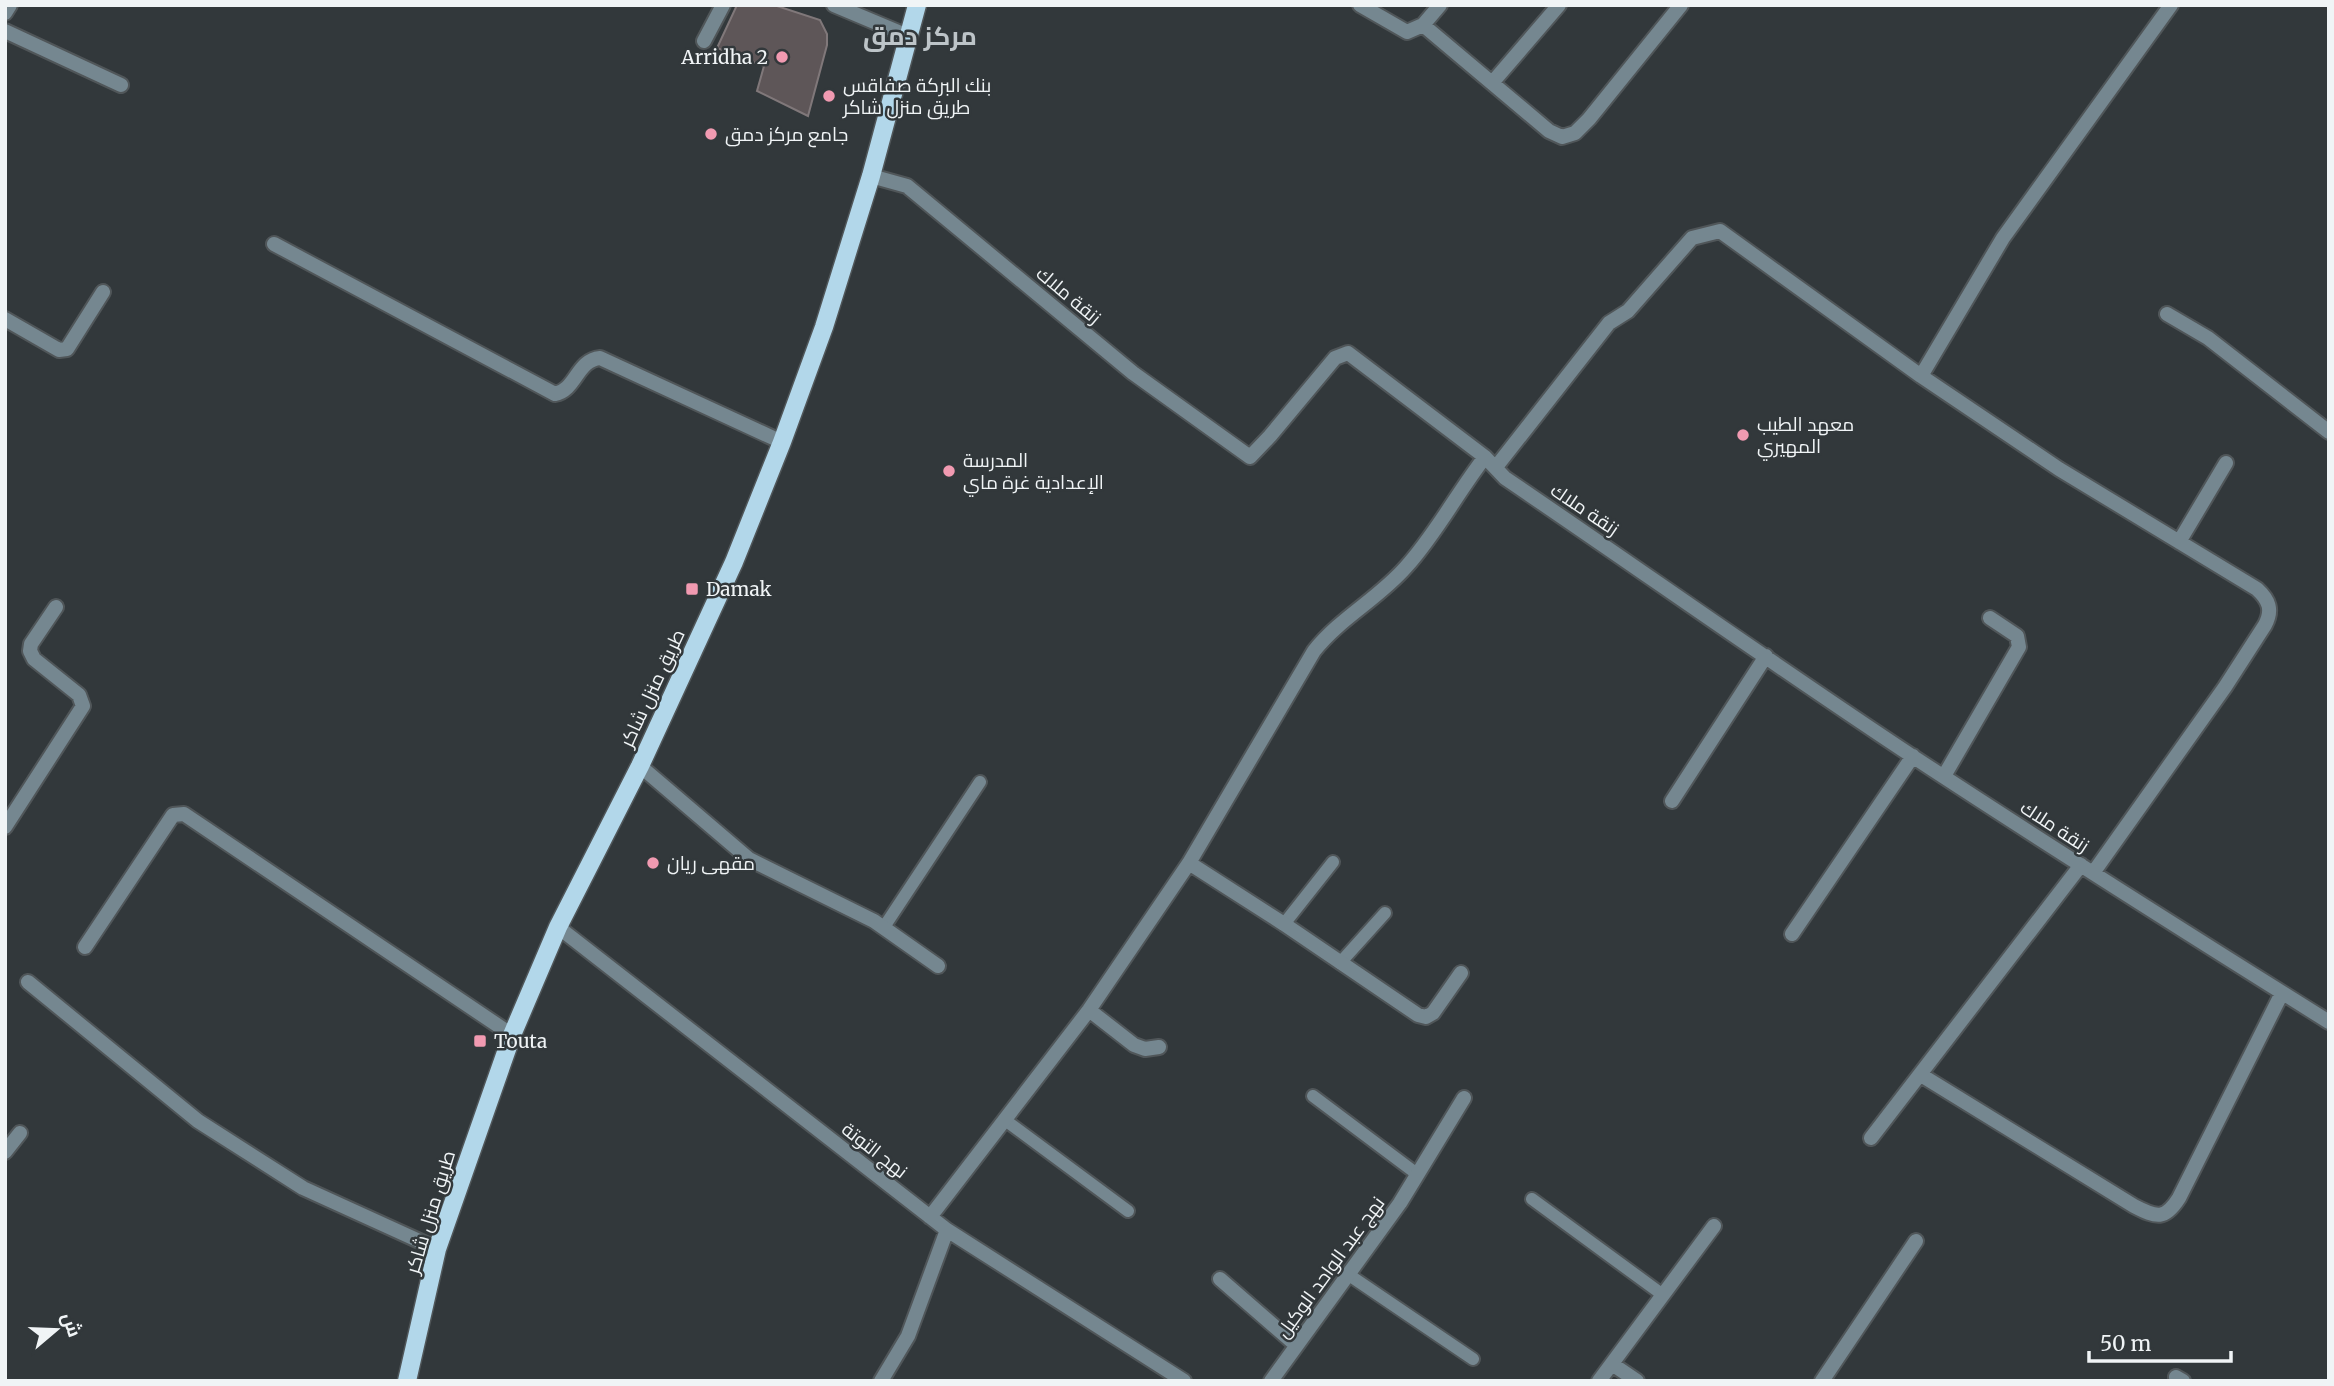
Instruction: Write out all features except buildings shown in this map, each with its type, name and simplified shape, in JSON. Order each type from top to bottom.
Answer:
[{"type":"main road","name":"طريق منزل شاكر","points":[[407,1381],[437,1249],[512,1035],[558,928],[639,766],[734,562],[782,442],[824,327],[872,176],[917,5]]},
{"type":"street","points":[[5,13],[9,5]]},
{"type":"street","points":[[704,41],[723,5]]},
{"type":"street","points":[[834,5],[910,37]]},
{"type":"street","points":[[1360,5],[1400,30],[1412,32],[1423,25],[1440,5]]},
{"type":"street","points":[[1492,83],[1559,5]]},
{"type":"street","points":[[1423,25],[1549,131],[1562,137],[1568,136],[1589,119],[1681,5]]},
{"type":"street","points":[[1922,376],[2003,238],[2171,5]]},
{"type":"street","points":[[5,32],[121,85]]},
{"type":"street","name":"زنقة ملاك","points":[[872,176],[907,186],[1133,373],[1250,457],[1335,358],[1348,353],[1490,462],[1505,478],[1766,656],[1913,756],[2329,1022]]},
{"type":"street","points":[[930,1217],[1088,1010],[1189,863],[1314,652],[1337,627],[1405,569],[1490,462],[1609,323],[1628,311],[1692,237],[1720,231],[1922,376],[2059,469],[2257,589],[2270,606],[2269,617],[2225,687],[2087,869],[1871,1138]]},
{"type":"street","points":[[274,244],[555,394],[565,390],[586,362],[600,358],[782,442]]},
{"type":"street","points":[[5,319],[63,351],[67,349],[103,292]]},
{"type":"street","points":[[2167,314],[2208,338],[2329,432]]},
{"type":"street","points":[[2179,542],[2226,463]]},
{"type":"street","points":[[5,827],[83,706],[79,695],[34,659],[30,651],[31,644],[55,607]]},
{"type":"street","points":[[1944,776],[2019,647],[2017,636],[1990,618]]},
{"type":"street","points":[[1672,801],[1766,656]]},
{"type":"street","points":[[1792,934],[1913,756]]},
{"type":"street","points":[[639,766],[749,859],[884,928],[938,966]]},
{"type":"street","points":[[85,947],[173,815],[184,814],[512,1035]]},
{"type":"street","points":[[1189,863],[1422,1017],[1433,1013],[1461,973]]},
{"type":"street","name":"نهج التوتة","points":[[558,928],[947,1230],[1184,1381]]},
{"type":"street","points":[[29,982],[198,1121],[303,1188],[437,1249]]},
{"type":"street","points":[[1921,1075],[2134,1206],[2155,1215],[2165,1215],[2179,1198],[2282,993]]},
{"type":"street","points":[[1088,1010],[1134,1045],[1145,1048],[1159,1046]]},
{"type":"street","name":"نهج عبد الواحد الوكيل","points":[[1271,1381],[1400,1203],[1464,1098]]},
{"type":"street","points":[[5,1152],[20,1133]]},
{"type":"street","points":[[1599,1381],[1714,1226]]},
{"type":"street","points":[[881,1381],[908,1336],[947,1230]]},
{"type":"street","points":[[1822,1381],[1916,1241]]},
{"type":"street","points":[[1220,1279],[1296,1345]]},
{"type":"street","points":[[1612,1364],[1637,1381]]},
{"type":"lane","points":[[884,928],[980,782]]},
{"type":"lane","points":[[1284,924],[1334,862]]},
{"type":"lane","points":[[1340,963],[1385,913]]},
{"type":"lane","points":[[1313,1096],[1417,1174]]},
{"type":"lane","points":[[1005,1120],[1128,1211]]},
{"type":"lane","points":[[1532,1199],[1663,1295]]},
{"type":"lane","points":[[1349,1275],[1473,1359]]},
{"type":"place","name":"Arridha 2","points":[[782,57]]},
{"type":"place","name":"بنك البركة صفاقس طريق منزل شاكر","points":[[829,96]]},
{"type":"place","name":"جامع مركز دمق","points":[[711,134]]},
{"type":"place","name":"معهد الطيب المهيري","points":[[1743,435]]},
{"type":"place","name":"المدرسة الإعدادية غرة ماي","points":[[949,471]]},
{"type":"place","name":"Damak","points":[[692,589]]},
{"type":"place","name":"مقهى ريان","points":[[653,863]]},
{"type":"place","name":"Touta","points":[[480,1041]]},
{"type":"district","name":"مركز دمق","points":[[920,35]]}]
